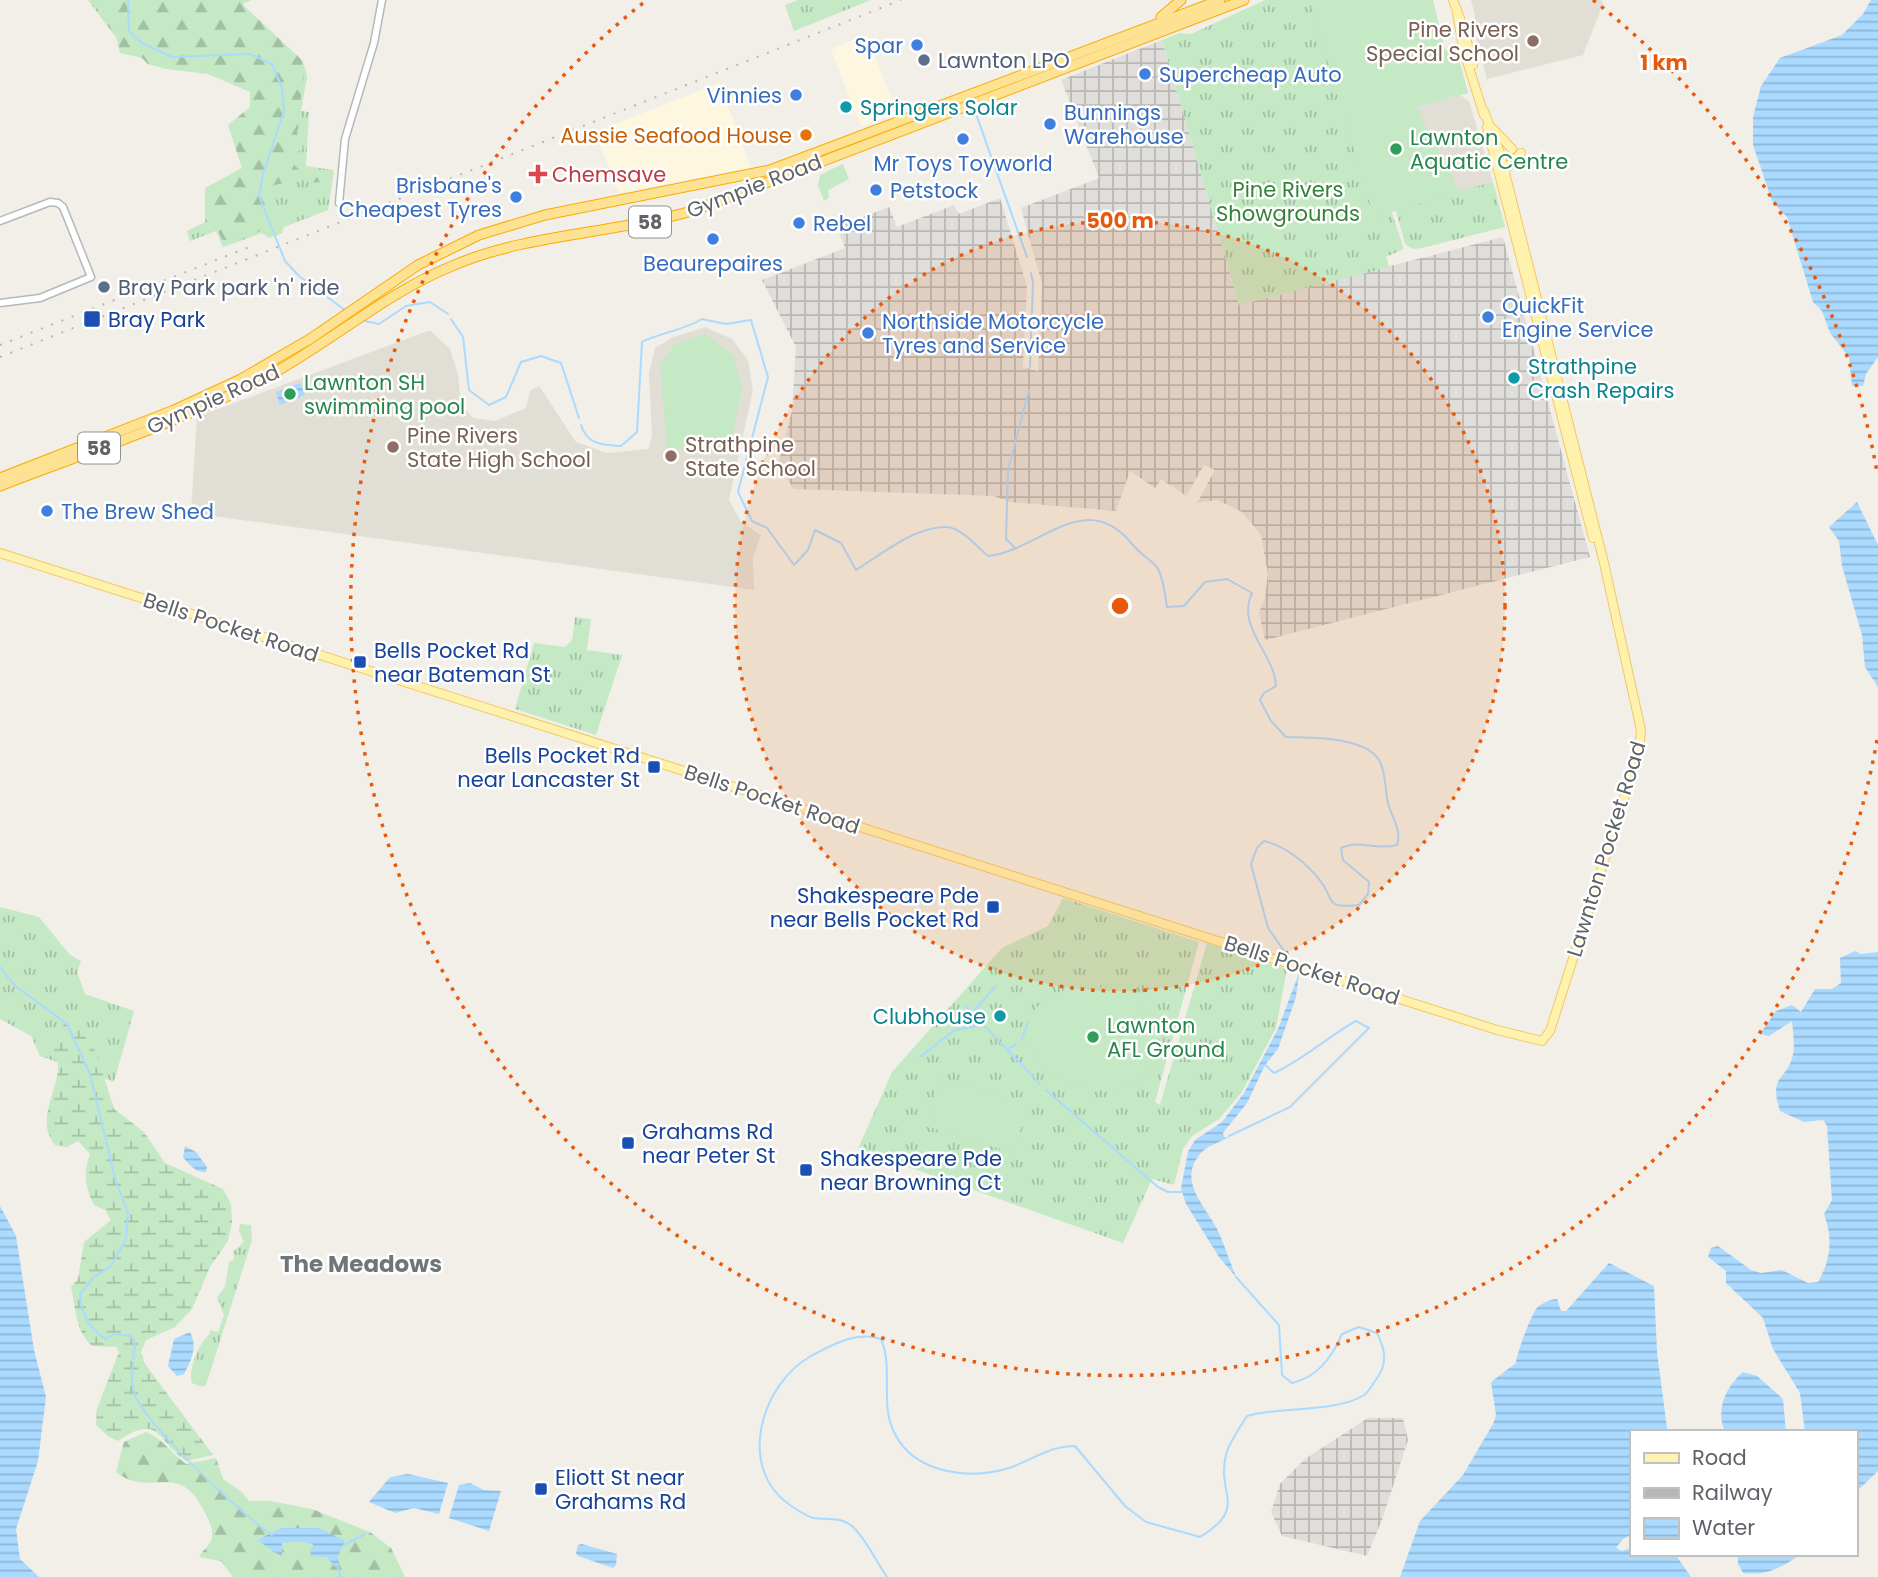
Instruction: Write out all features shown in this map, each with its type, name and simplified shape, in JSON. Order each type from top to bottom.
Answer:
[{"type":"highway","points":[[1149,26],[1182,0]]},
{"type":"highway","name":"Gympie Road","points":[[0,478],[219,390],[277,359],[432,257],[503,227],[551,213],[774,169],[1149,26],[1192,12],[1244,0]]},
{"type":"highway","name":"Gympie Road","points":[[0,486],[225,397],[296,360],[414,284],[483,254],[636,226],[706,209],[1192,12],[1213,1]]},
{"type":"highway","points":[[697,186],[705,197],[706,209]]},
{"type":"main road","points":[[1182,0],[1192,12]]},
{"type":"main road","name":"Lawnton Pocket Road","points":[[1454,0],[1464,51],[1484,111],[1582,502],[1606,574]]},
{"type":"main road","name":"Lawnton Pocket Road","points":[[1484,111],[1492,128],[1504,171],[1606,574],[1639,718],[1641,743],[1550,1031],[1544,1040]]},
{"type":"main road","points":[[1492,128],[1517,151],[1504,171]]},
{"type":"main road","name":"Bells Pocket Road","points":[[0,553],[1521,1037],[1544,1040]]},
{"type":"street","points":[[339,203],[345,139],[374,43],[382,0]]},
{"type":"street","points":[[0,221],[50,202],[58,203],[63,207],[91,277],[40,298],[0,303]]},
{"type":"shaded area","name":"Pine Rivers Special School","points":[[1471,0],[1601,0],[1603,4],[1583,55],[1487,79],[1473,26],[1475,15]]},
{"type":"shaded area","points":[[867,35],[897,113],[861,127],[831,49]]},
{"type":"shaded area","points":[[1162,40],[1239,305],[1503,237],[1590,557],[1265,640],[1259,612],[1265,598],[1268,574],[1261,535],[1242,512],[1217,500],[1197,503],[1215,470],[1204,465],[1186,496],[1161,479],[1155,488],[1130,471],[1116,511],[1010,502],[994,496],[794,489],[778,465],[792,411],[796,347],[762,280],[845,248],[837,227],[889,207],[897,227],[954,205],[959,214],[1000,198],[1027,286],[1023,367],[1038,371],[1042,284],[1021,208],[1099,178],[1061,80]]},
{"type":"shaded area","points":[[719,83],[751,168],[619,193],[595,132]]},
{"type":"shaded area","points":[[1460,95],[1469,101],[1493,182],[1460,192],[1416,107]]},
{"type":"shaded area","name":"Pine Rivers State High School","points":[[705,327],[732,339],[748,360],[753,390],[729,500],[741,522],[761,535],[753,558],[754,590],[191,513],[197,417],[430,330],[450,349],[458,375],[461,404],[473,418],[495,421],[526,408],[530,391],[539,386],[576,442],[607,453],[648,449],[652,436],[649,373],[655,348],[671,338]]},
{"type":"shaded area","points":[[1368,1418],[1403,1418],[1408,1440],[1382,1520],[1367,1556],[1282,1536],[1271,1512],[1280,1484],[1305,1459]]},
{"type":"green space","points":[[88,0],[252,0],[239,5],[303,61],[307,76],[301,111],[309,112],[306,166],[334,170],[328,210],[284,227],[282,233],[269,238],[262,233],[223,247],[216,231],[190,241],[187,231],[259,196],[282,88],[129,31],[115,36]]},
{"type":"green space","points":[[91,0],[243,0],[244,6],[302,60],[304,87],[297,111],[301,115],[297,133],[303,148],[295,154],[292,162],[300,171],[324,173],[326,181],[311,183],[302,179],[270,186],[272,226],[225,246],[216,227],[205,230],[205,188],[242,168],[228,125],[250,107],[250,92],[208,74],[166,69],[148,64],[142,58],[120,53],[115,32]]},
{"type":"green space","points":[[798,0],[871,0],[794,31],[785,5]]},
{"type":"green space","name":"Pine Rivers Showgrounds","points":[[1265,0],[1349,0],[1389,204],[1404,249],[1386,257],[1389,267],[1239,305],[1162,40],[1180,33],[1191,34]]},
{"type":"green space","name":"Lawnton Aquatic Centre","points":[[1309,0],[1433,0],[1445,50],[1456,48],[1468,93],[1416,107],[1460,192],[1374,217]]},
{"type":"green space","points":[[1416,107],[1459,191],[1493,182],[1505,227],[1422,248],[1413,249],[1405,244],[1376,137]]},
{"type":"green space","points":[[843,164],[849,179],[828,190],[829,197],[824,201],[818,185],[820,175]]},
{"type":"green space","points":[[705,334],[733,355],[742,388],[729,453],[667,448],[660,365],[674,345]]},
{"type":"green space","points":[[575,617],[591,619],[587,650],[622,655],[596,735],[515,709],[534,643],[565,647],[572,640]]},
{"type":"green space","points":[[1063,898],[1199,942],[1155,1102],[1160,1105],[1207,943],[1287,969],[1276,1028],[1242,1092],[1219,1119],[1192,1136],[1183,1149],[1174,1185],[1152,1179],[1123,1243],[858,1149],[892,1072],[1002,948],[1048,926]]},
{"type":"green space","points":[[0,907],[39,917],[70,955],[81,961],[77,972],[85,994],[134,1011],[114,1082],[40,1056],[31,1036],[0,1019]]},
{"type":"green space","name":"Lawnton AFL Ground","points":[[1074,987],[1115,990],[1143,1011],[1151,1023],[1158,1048],[1155,1061],[1148,1072],[1135,1081],[1107,1089],[1080,1086],[1056,1075],[1038,1059],[1029,1039],[1030,1019],[1044,1001]]},
{"type":"green space","points":[[71,1016],[96,1052],[114,1109],[144,1132],[165,1163],[223,1189],[231,1204],[232,1222],[228,1241],[210,1267],[192,1309],[175,1327],[146,1340],[141,1352],[145,1364],[213,1455],[186,1461],[150,1429],[142,1429],[118,1441],[96,1425],[97,1409],[119,1352],[116,1347],[92,1346],[86,1340],[77,1319],[71,1287],[78,1279],[84,1242],[111,1220],[105,1210],[94,1205],[89,1192],[86,1174],[90,1154],[78,1141],[67,1147],[55,1145],[47,1125],[58,1063],[44,1049]]},
{"type":"green space","points":[[941,1077],[1029,1105],[1013,1153],[926,1126]]},
{"type":"green space","points":[[240,1224],[251,1225],[252,1240],[206,1385],[202,1387],[192,1383],[193,1364],[210,1330],[218,1332],[224,1315],[217,1297],[225,1287],[229,1262],[234,1260],[233,1252],[244,1242],[239,1231]]},
{"type":"green space","points":[[146,1432],[157,1438],[186,1464],[216,1458],[223,1479],[242,1492],[249,1501],[270,1501],[312,1509],[370,1532],[391,1548],[405,1577],[233,1577],[221,1561],[199,1557],[211,1540],[212,1529],[191,1492],[182,1485],[139,1482],[116,1472],[124,1442]]},
{"type":"water","points":[[1871,0],[1878,0],[1878,357],[1866,374],[1863,386],[1852,386],[1849,357],[1830,333],[1822,311],[1813,302],[1787,217],[1772,201],[1753,145],[1753,117],[1761,86],[1780,58],[1842,35],[1863,14]]},
{"type":"water","name":"Lawnton SH swimming pool","points":[[300,383],[305,395],[280,405],[276,392]]},
{"type":"water","points":[[1857,502],[1878,545],[1878,687],[1865,667],[1862,635],[1842,566],[1839,541],[1829,527]]},
{"type":"water","points":[[1855,951],[1861,954],[1878,952],[1878,1471],[1857,1491],[1857,1430],[1805,1430],[1800,1393],[1773,1349],[1763,1318],[1726,1283],[1726,1271],[1708,1257],[1711,1248],[1718,1246],[1751,1270],[1761,1273],[1782,1270],[1808,1283],[1818,1282],[1822,1274],[1828,1257],[1829,1240],[1824,1214],[1832,1200],[1827,1126],[1823,1120],[1804,1122],[1780,1111],[1776,1090],[1793,1055],[1792,1021],[1769,1036],[1760,1034],[1776,1011],[1792,1005],[1801,1012],[1815,989],[1832,989],[1841,983],[1840,958]]},
{"type":"water","points":[[1299,973],[1296,997],[1278,1049],[1265,1065],[1247,1103],[1223,1133],[1224,1137],[1229,1137],[1201,1153],[1191,1173],[1196,1193],[1218,1231],[1236,1277],[1219,1257],[1186,1204],[1181,1188],[1188,1152],[1195,1140],[1222,1122],[1244,1093],[1278,1029]]},
{"type":"water","points":[[185,1146],[196,1152],[207,1167],[206,1172],[196,1170],[185,1160]]},
{"type":"water","points":[[0,1206],[16,1236],[34,1350],[46,1397],[38,1461],[16,1529],[20,1559],[39,1577],[0,1577]]},
{"type":"water","points":[[1609,1263],[1654,1286],[1657,1352],[1667,1430],[1630,1430],[1630,1536],[1616,1548],[1622,1551],[1630,1548],[1630,1556],[1676,1556],[1691,1577],[1400,1577],[1420,1521],[1463,1475],[1493,1424],[1496,1415],[1491,1382],[1516,1363],[1536,1309],[1557,1299],[1561,1311],[1566,1311]]},
{"type":"water","points":[[190,1332],[193,1354],[184,1374],[177,1376],[168,1366],[174,1339]]},
{"type":"water","points":[[1743,1372],[1757,1376],[1783,1399],[1786,1430],[1724,1430],[1722,1407],[1732,1384]]},
{"type":"water","points":[[408,1474],[448,1483],[439,1514],[414,1508],[395,1513],[369,1502],[390,1477]]},
{"type":"water","points":[[470,1483],[484,1490],[501,1491],[489,1531],[449,1518],[459,1485]]},
{"type":"water","points":[[281,1528],[319,1528],[345,1541],[338,1556],[339,1563],[335,1567],[327,1557],[310,1556],[313,1544],[296,1541],[282,1543],[282,1557],[257,1540]]},
{"type":"water","points":[[578,1545],[617,1554],[616,1565],[613,1568],[578,1556]]},
{"type":"water","points":[[1738,1556],[1798,1556],[1774,1570],[1759,1573],[1743,1573],[1738,1564]]},
{"type":"waterway","points":[[128,0],[129,31],[142,43],[172,57],[250,54],[272,64],[282,88],[284,111],[263,174],[259,196],[285,261],[299,276],[346,311]]},
{"type":"waterway","points":[[976,114],[1027,257]]},
{"type":"waterway","points":[[1030,367],[1033,283],[1031,273]]},
{"type":"waterway","points":[[360,320],[379,324],[406,306],[430,302],[448,314]]},
{"type":"waterway","points":[[451,319],[463,337],[469,390],[489,405],[506,397],[521,362],[541,356],[561,363],[579,418]]},
{"type":"waterway","points":[[581,425],[587,437],[592,440],[621,446],[637,432],[642,342],[702,319],[726,324],[751,320],[768,377],[738,492],[752,521],[767,528],[794,565],[808,550],[815,530],[841,543],[856,570],[899,542],[935,528],[953,528],[969,538],[988,556],[1007,552],[1062,526],[1079,521],[1097,521],[1114,528],[1156,566],[1162,579],[1167,607],[1184,606],[1205,582],[1227,579],[1252,593],[1248,606],[1249,618],[1274,674],[1276,686],[1264,693],[1260,700],[1271,721],[1286,737],[1350,742],[1372,752],[1381,765],[1388,803],[1398,834],[1397,845],[1355,845],[1341,848],[1343,860],[1369,882],[1368,894],[1359,905],[1335,904],[1313,873],[1287,851],[1264,841],[1257,848],[1251,864],[1268,928],[1291,961]]},
{"type":"waterway","points":[[1016,549],[1006,539],[1008,470],[1029,390]]},
{"type":"waterway","points":[[0,967],[14,985],[67,1024],[90,1074],[116,1182],[128,1213],[126,1239],[111,1266],[93,1278],[80,1294],[81,1301],[84,1314],[100,1335],[106,1339],[114,1334],[131,1336],[135,1345],[133,1359]]},
{"type":"waterway","points":[[995,987],[972,1013],[1040,1084]]},
{"type":"waterway","points":[[965,1005],[971,1013]]},
{"type":"waterway","points":[[1229,1136],[1290,1107],[1369,1028],[1356,1021],[1274,1073],[1264,1064]]},
{"type":"waterway","points":[[1022,1039],[1028,1022]]},
{"type":"waterway","points":[[920,1057],[955,1030],[983,1025]]},
{"type":"waterway","points":[[1008,1049],[1016,1044]]},
{"type":"waterway","points":[[1046,1090],[1158,1187],[1168,1192],[1183,1192]]},
{"type":"waterway","points":[[887,1577],[850,1524],[840,1520],[807,1516],[773,1489],[763,1470],[760,1449],[768,1406],[779,1386],[794,1369],[811,1356],[845,1340],[863,1337],[881,1339],[885,1351],[890,1423],[904,1447],[916,1458],[930,1466],[961,1473],[994,1472],[1049,1451],[1075,1446],[1125,1506],[1146,1522],[1200,1537],[1215,1527],[1227,1508],[1224,1469],[1226,1455],[1247,1416],[1352,1401],[1368,1392],[1384,1361],[1377,1333],[1359,1327],[1342,1334],[1334,1351],[1317,1371],[1292,1383],[1282,1375],[1279,1325],[1236,1277]]},
{"type":"waterway","points":[[133,1363],[132,1383],[135,1395],[157,1427],[219,1490],[272,1535]]},
{"type":"waterway","points":[[344,1545],[365,1534]]},
{"type":"waterway","points":[[337,1564],[340,1577]]},
{"type":"railway","points":[[0,357],[901,0]]},
{"type":"railway","points":[[0,345],[252,246]]},
{"type":"place","name":"Pine Rivers Special School","points":[[1533,41]]},
{"type":"place","name":"Spar","points":[[917,45]]},
{"type":"place","name":"Lawnton LPO","points":[[924,60]]},
{"type":"place","name":"Supercheap Auto","points":[[1145,74]]},
{"type":"place","name":"Vinnies","points":[[796,95]]},
{"type":"place","name":"Springers Solar","points":[[846,107]]},
{"type":"place","name":"Bunnings Warehouse","points":[[1050,124]]},
{"type":"place","name":"Aussie Seafood House","points":[[806,135]]},
{"type":"place","name":"Mr Toys Toyworld","points":[[963,139]]},
{"type":"place","name":"Lawnton Aquatic Centre","points":[[1396,149]]},
{"type":"place","name":"Chemsave","points":[[538,174]]},
{"type":"place","name":"Petstock","points":[[876,190]]},
{"type":"place","name":"Brisbane's Cheapest Tyres","points":[[516,197]]},
{"type":"place","name":"Rebel","points":[[799,223]]},
{"type":"place","name":"Beaurepaires","points":[[713,239]]},
{"type":"place","name":"Bray Park park 'n' ride","points":[[104,287]]},
{"type":"place","name":"QuickFit Engine Service","points":[[1488,317]]},
{"type":"place","name":"Bray Park","points":[[92,319]]},
{"type":"place","name":"Northside Motorcycle Tyres and Service","points":[[868,333]]},
{"type":"place","name":"Strathpine Crash Repairs","points":[[1514,378]]},
{"type":"place","name":"Lawnton SH swimming pool","points":[[290,394]]},
{"type":"place","name":"Pine Rivers State High School","points":[[393,447]]},
{"type":"place","name":"Strathpine State School","points":[[671,456]]},
{"type":"place","name":"The Brew Shed","points":[[47,511]]},
{"type":"place","name":"Bells Pocket Rd near Bateman St","points":[[360,662]]},
{"type":"place","name":"Bells Pocket Rd near Lancaster St","points":[[654,767]]},
{"type":"place","name":"Shakespeare Pde near Bells Pocket Rd","points":[[993,907]]},
{"type":"place","name":"Clubhouse","points":[[1000,1016]]},
{"type":"place","name":"Lawnton AFL Ground","points":[[1093,1037]]},
{"type":"place","name":"Grahams Rd near Peter St","points":[[628,1143]]},
{"type":"place","name":"Shakespeare Pde near Browning Ct","points":[[806,1170]]},
{"type":"place","name":"Eliott St near Grahams Rd","points":[[541,1489]]},
{"type":"district","name":"The Meadows","points":[[361,1264]]}]
